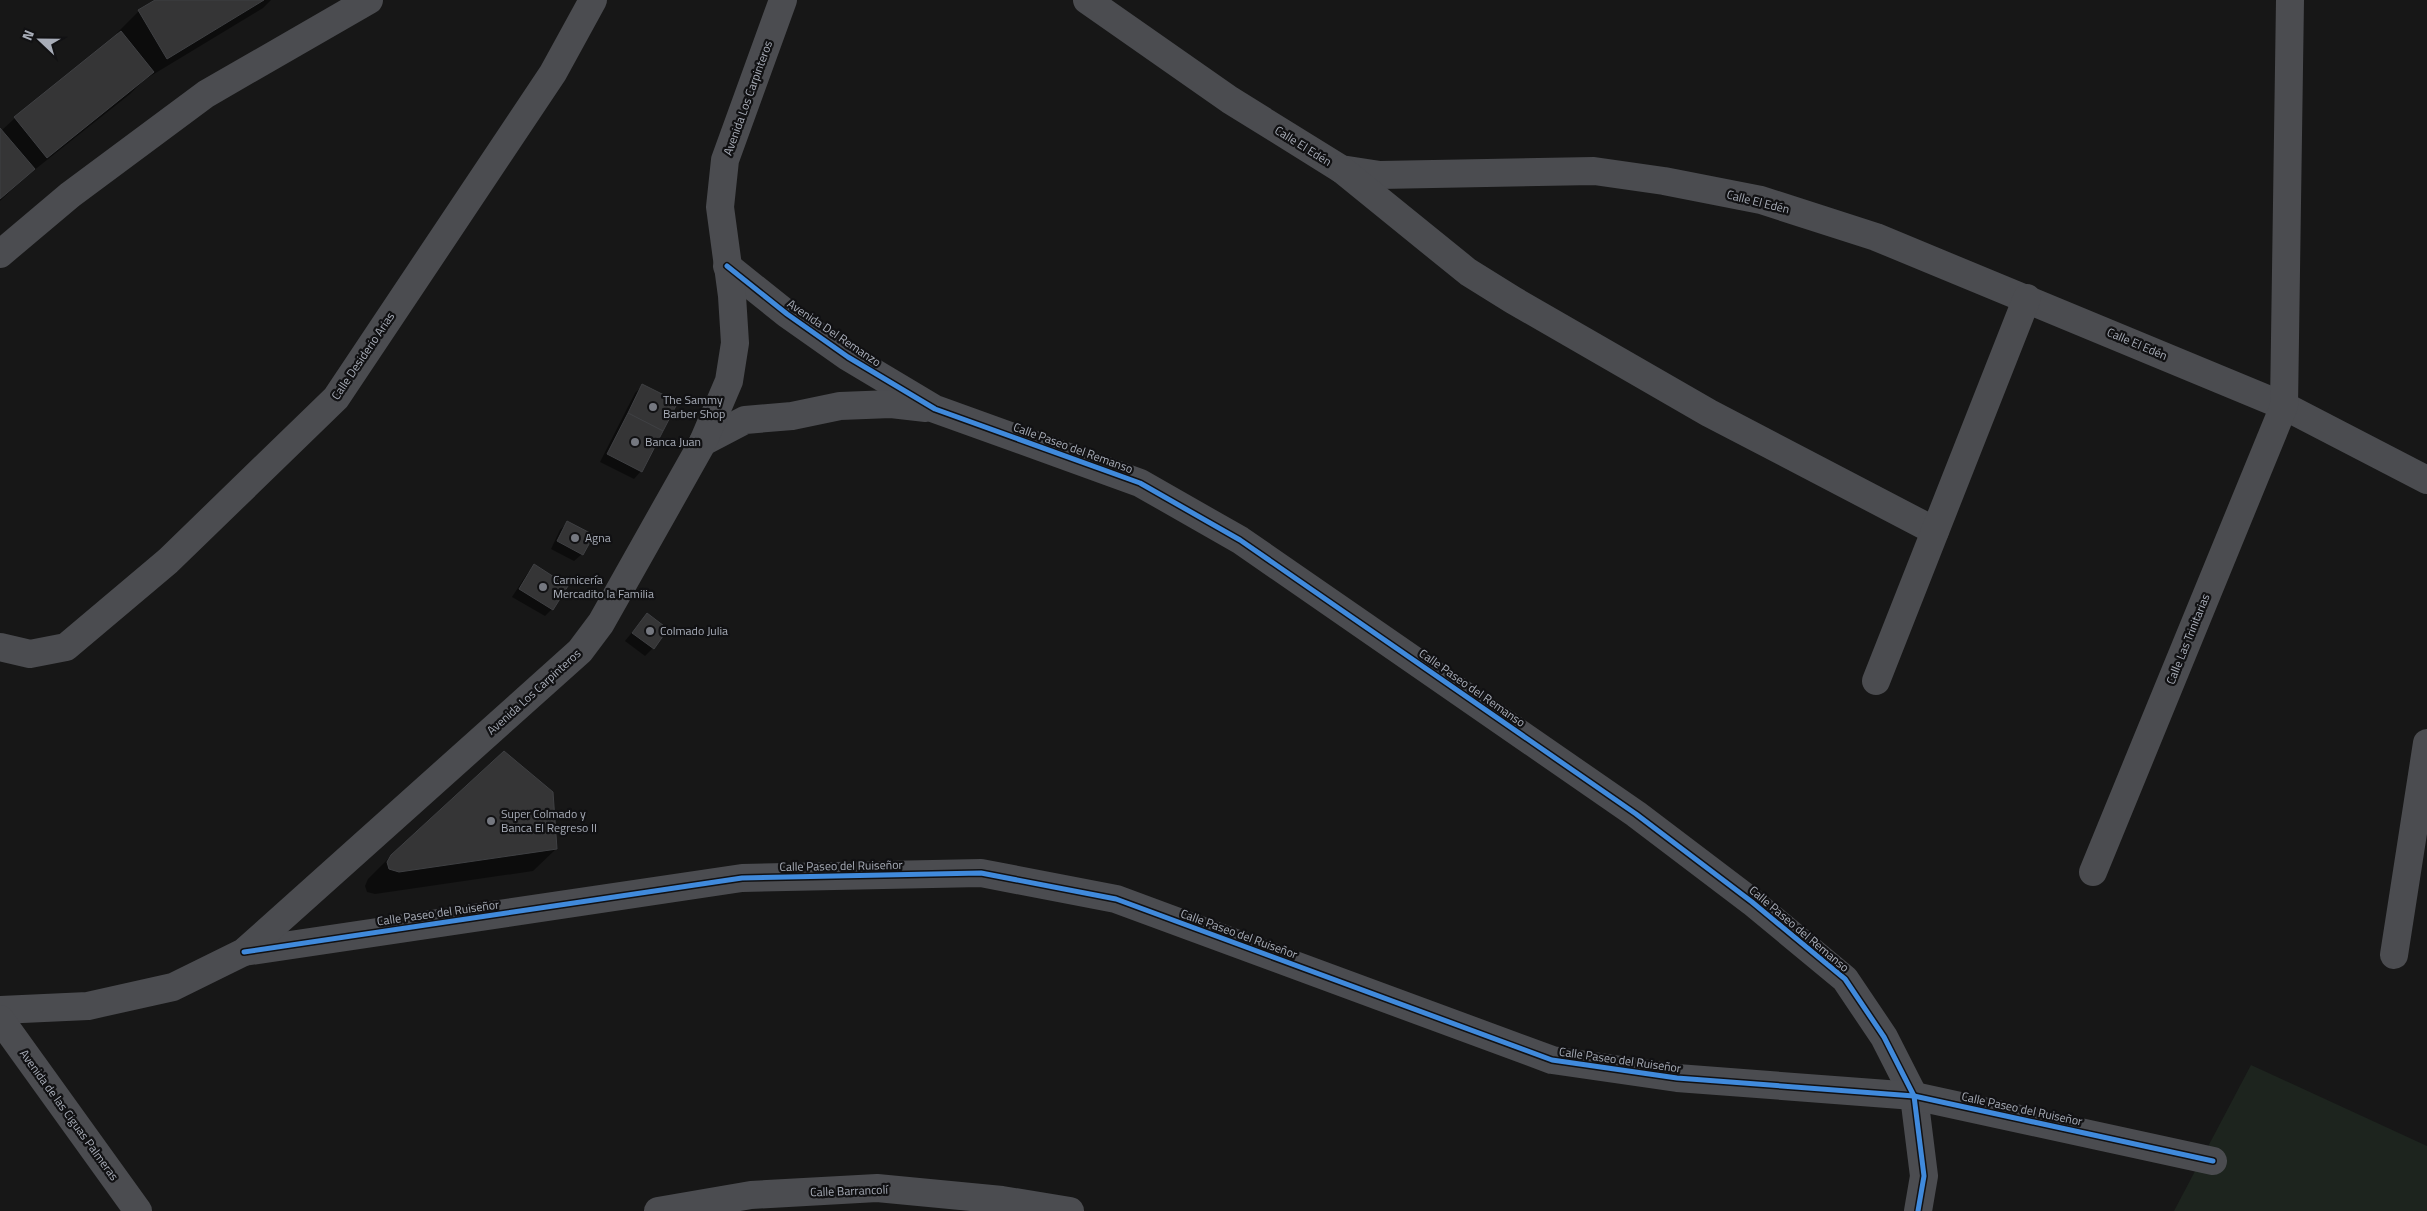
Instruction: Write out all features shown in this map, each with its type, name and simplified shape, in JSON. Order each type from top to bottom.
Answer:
[{"type":"street","points":[[0,254],[70,195],[206,94],[369,0]]},
{"type":"street","name":"Calle Desiderio Arias","points":[[0,647],[30,654],[66,647],[168,561],[336,398],[553,73],[593,0]]},
{"type":"street","name":"Avenida Los Carpinteros","points":[[0,1010],[88,1006],[173,987],[244,952],[580,651],[601,623],[703,442],[729,381],[735,343],[732,296],[720,207],[725,160],[783,0]]},
{"type":"street","name":"Calle El Edén","points":[[1087,0],[1230,100],[1341,169],[1380,174],[1594,171],[1664,181],[1761,200],[1876,237],[2284,406],[2427,480]]},
{"type":"street","points":[[2284,406],[2290,0]]},
{"type":"street","points":[[1341,169],[1468,272],[1512,300],[1708,414],[1935,531]]},
{"type":"street","name":"Avenida Del Remanzo","points":[[727,266],[787,314],[848,357],[935,409]]},
{"type":"street","points":[[1876,681],[2027,298]]},
{"type":"street","points":[[703,442],[745,420],[792,416],[840,406],[891,404],[935,409]]},
{"type":"street","name":"Calle Las Trinitarias","points":[[2093,872],[2284,406]]},
{"type":"street","name":"Calle Paseo del Remanso","points":[[935,409],[1140,483],[1240,540],[1629,809],[1752,902],[1845,979],[1884,1037],[1914,1096],[1924,1176],[1918,1211]]},
{"type":"street","points":[[2394,955],[2427,743]]},
{"type":"street","name":"Calle Paseo del Ruiseñor","points":[[244,952],[742,878],[981,873],[1116,899],[1552,1060],[1677,1078],[1914,1096],[2214,1161]]},
{"type":"street","name":"Avenida de las Ciguas Palmeras","points":[[0,1019],[138,1211]]},
{"type":"street","name":"Calle Barrancolí","points":[[658,1211],[751,1195],[877,1188],[1002,1200],[1070,1211]]},
{"type":"shaded area","points":[[2251,1065],[2427,1146],[2427,1211],[2174,1211]]},
{"type":"building","points":[[155,0],[264,0],[167,59],[138,10]]},
{"type":"building","points":[[121,31],[154,72],[47,158],[14,117]]},
{"type":"building","points":[[0,128],[35,169],[0,199]]},
{"type":"building","name":"The Sammy Barber Shop","points":[[642,384],[678,402],[663,431],[628,413]]},
{"type":"building","name":"Banca Juan","points":[[628,413],[663,431],[642,472],[607,454]]},
{"type":"building","name":"Agna","points":[[567,521],[594,535],[583,555],[557,541]]},
{"type":"building","name":"Carnicería Mercadito la Familia","points":[[534,564],[568,586],[553,610],[519,589]]},
{"type":"building","name":"Colmado Julia","points":[[647,613],[668,629],[654,649],[632,633]]},
{"type":"building","name":"Super Colmado y Banca El Regreso II","points":[[504,751],[553,792],[557,849],[399,872],[389,869],[387,862],[391,855]]},
{"type":"cycle path","points":[[727,266],[787,314],[848,357],[935,409],[1140,483],[1240,540],[1636,814],[1752,902],[1845,979],[1884,1037],[1914,1096],[1924,1176],[1918,1211]]},
{"type":"cycle path","points":[[244,952],[742,878],[981,873],[1116,899],[1552,1060],[1677,1078],[1914,1096],[2213,1161]]},
{"type":"place","name":"The Sammy Barber Shop","points":[[653,407]]},
{"type":"place","name":"Banca Juan","points":[[635,442]]},
{"type":"place","name":"Agna","points":[[575,538]]},
{"type":"place","name":"Carnicería Mercadito la Familia","points":[[543,587]]},
{"type":"place","name":"Colmado Julia","points":[[650,631]]},
{"type":"place","name":"Super Colmado y Banca El Regreso II","points":[[491,821]]}]
